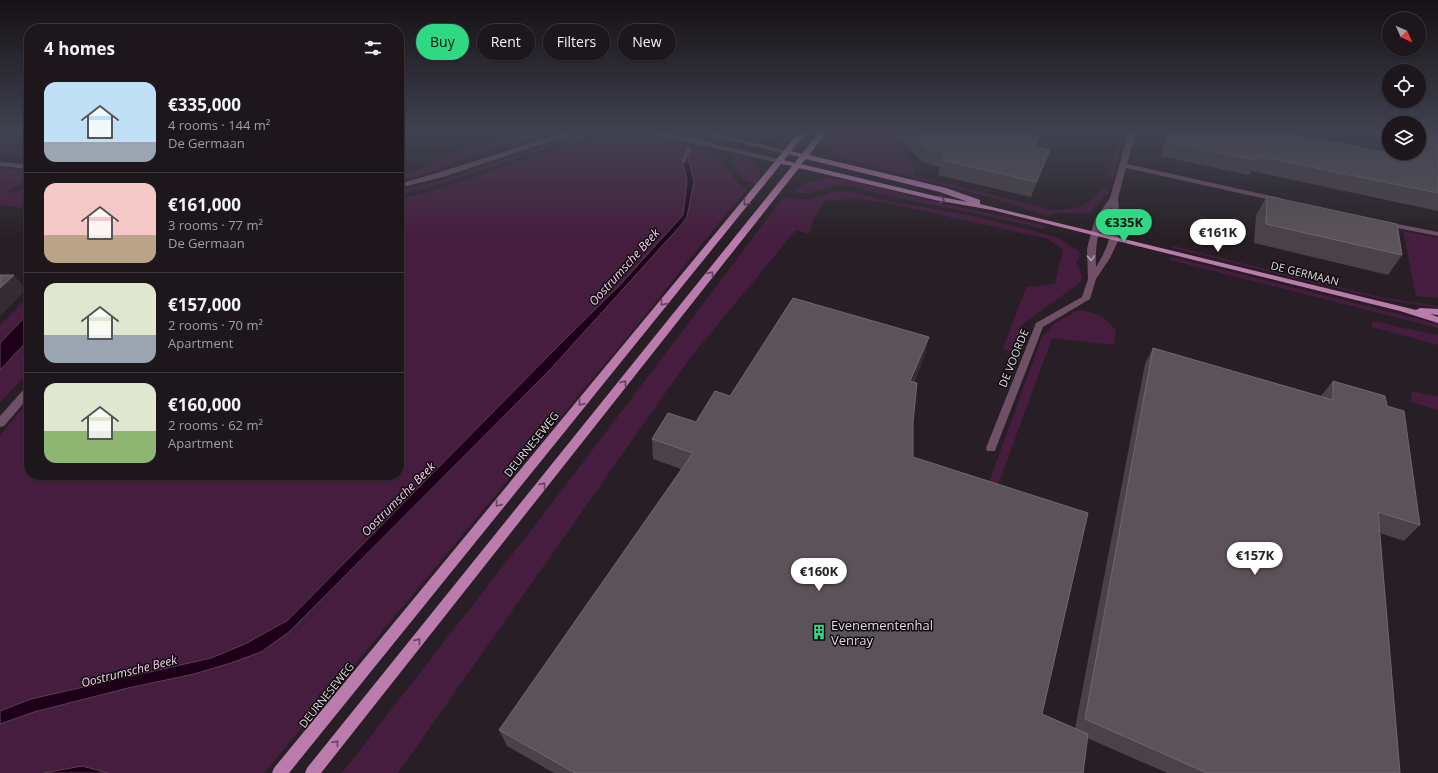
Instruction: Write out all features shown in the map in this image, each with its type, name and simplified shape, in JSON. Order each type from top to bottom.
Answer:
[{"type":"main road","name":"DEURNESEWEG","points":[[279,773],[774,167]]},
{"type":"main road","points":[[312,773],[796,167]]},
{"type":"main road","name":"DE GERMAAN","points":[[807,167],[935,198],[992,208],[1402,309],[1438,320]]},
{"type":"main road","name":"DE GERMAAN","points":[[846,167],[943,190],[992,208]]},
{"type":"main road","name":"DE GERMAAN","points":[[1402,309],[1438,312]]},
{"type":"street","points":[[404,185],[468,167]]},
{"type":"street","name":"DE VOORDE","points":[[1092,279],[1091,249],[1095,233],[1099,219],[1114,198],[1123,167]]},
{"type":"street","points":[[1133,167],[1286,201]]},
{"type":"street","name":"DE VOORDE","points":[[990,448],[1039,325],[1086,299],[1092,279],[1109,254],[1115,238],[1118,223],[1114,198]]},
{"type":"street","points":[[1377,221],[1438,234]]},
{"type":"street","points":[[0,424],[24,397]]},
{"type":"shaded area","points":[[424,167],[444,167],[433,172],[404,180],[404,173]]},
{"type":"shaded area","points":[[481,167],[491,167],[404,194],[404,189]]},
{"type":"shaded area","points":[[504,167],[686,167],[685,172],[687,189],[683,215],[619,286],[288,620],[245,644],[211,658],[31,699],[0,711],[0,435],[24,407],[24,480],[404,480],[404,198],[454,184]]},
{"type":"shaded area","points":[[684,167],[690,167],[694,181],[687,217],[682,224],[547,373],[289,632],[261,652],[231,663],[194,674],[128,688],[34,712],[0,724],[0,711],[31,699],[211,658],[245,644],[288,620],[619,286],[683,215],[687,181]]},
{"type":"shaded area","points":[[690,167],[726,167],[739,184],[748,189],[717,225],[635,328],[264,773],[108,773],[82,766],[44,773],[0,773],[0,724],[34,712],[128,688],[194,674],[289,632],[547,373],[676,231],[687,217],[694,181]]},
{"type":"shaded area","points":[[735,167],[758,167],[760,173],[756,184],[740,176]]},
{"type":"shaded area","points":[[877,167],[915,167],[912,175],[1053,210],[1069,209],[1089,202],[1099,192],[1103,185],[1109,192],[1090,213],[1053,213],[1048,217],[1007,202]]},
{"type":"shaded area","points":[[1110,167],[1116,167],[1113,178],[1106,179]]},
{"type":"shaded area","points":[[0,168],[24,171],[24,182],[7,191],[13,193],[24,189],[24,208],[0,205]]},
{"type":"shaded area","points":[[829,178],[853,181],[923,199],[1047,226],[1043,229],[851,187],[838,186],[800,194],[792,193],[805,183]]},
{"type":"shaded area","points":[[836,191],[847,191],[888,201],[979,217],[1056,237],[1079,251],[1080,254],[1076,263],[1082,275],[1081,282],[1023,324],[1011,351],[1003,349],[1026,287],[1055,284],[1063,250],[1048,239],[887,203],[860,199],[825,201],[814,218],[809,234],[796,230],[690,358],[398,773],[342,773],[556,498],[783,198],[812,199]]},
{"type":"shaded area","points":[[1403,231],[1438,238],[1438,298],[1416,296]]},
{"type":"shaded area","points":[[1173,246],[1380,297],[1438,306],[1438,308],[1381,299],[1173,248]]},
{"type":"shaded area","points":[[1171,257],[1438,324],[1438,328],[1170,260]]},
{"type":"shaded area","points":[[24,301],[24,318],[0,343],[0,325]]},
{"type":"shaded area","points":[[1078,310],[1090,312],[1108,321],[1116,330],[1114,345],[1052,338],[994,496],[985,493],[1042,337],[1054,324]]},
{"type":"shaded area","points":[[24,318],[24,344],[0,370],[0,343]]},
{"type":"shaded area","points":[[1372,321],[1438,335],[1438,345],[1372,327]]},
{"type":"shaded area","points":[[24,344],[24,377],[0,402],[0,370]]},
{"type":"shaded area","points":[[1412,391],[1438,396],[1438,410],[1411,402]]},
{"type":"shaded area","points":[[82,766],[108,773],[44,773]]},
{"type":"building","points":[[972,167],[1043,167],[1036,182]]},
{"type":"building","points":[[1311,167],[1438,167],[1438,193]]},
{"type":"building","points":[[1267,196],[1397,224],[1402,255],[1266,224]]},
{"type":"building","points":[[0,275],[14,275],[0,288]]},
{"type":"building","name":"Evenementenhal Venray","points":[[793,298],[929,337],[910,381],[917,383],[913,422],[913,457],[1088,513],[1042,714],[1088,734],[1083,773],[575,773],[499,730],[693,453],[652,439],[668,413],[696,422],[715,391],[730,396]]},
{"type":"building","points":[[1153,348],[1333,400],[1333,381],[1385,396],[1387,406],[1404,411],[1420,525],[1378,512],[1400,773],[1207,773],[1085,719]]},
{"type":"place","name":"Evenementenhal Venray","points":[[819,632]]},
{"type":"water label","name":"Oostrumsche Beek","points":[[624,267]]},
{"type":"water label","name":"Oostrumsche Beek","points":[[398,499]]},
{"type":"water label","name":"Oostrumsche Beek","points":[[129,671]]}]
